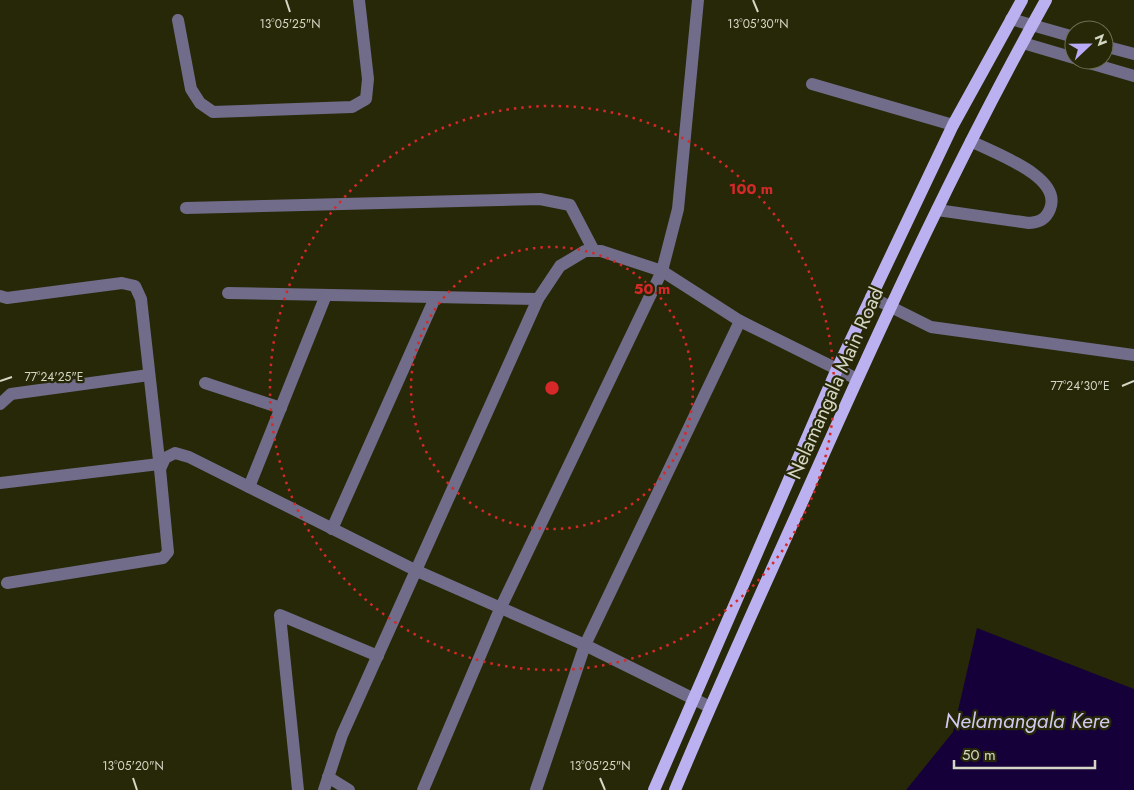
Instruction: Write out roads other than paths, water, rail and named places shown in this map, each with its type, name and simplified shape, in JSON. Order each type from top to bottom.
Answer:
[{"type":"main road","points":[[654,790],[837,369],[953,125],[1022,0]]},
{"type":"main road","name":"Nelamangala Main Road","points":[[675,790],[710,707],[890,307],[970,141],[1046,0]]},
{"type":"street","points":[[178,20],[191,89],[200,103],[213,112],[352,107],[366,99],[368,79],[358,0]]},
{"type":"street","points":[[422,790],[500,609],[662,270],[678,209],[698,0]]},
{"type":"street","points":[[1011,19],[1064,34]]},
{"type":"street","points":[[1023,43],[1064,55]]},
{"type":"street","points":[[1114,49],[1134,54]]},
{"type":"street","points":[[1113,70],[1134,76]]},
{"type":"street","points":[[812,84],[953,125]]},
{"type":"street","points":[[937,210],[1030,223],[1042,220],[1047,215],[1052,198],[1051,192],[1043,180],[970,141]]},
{"type":"street","points":[[186,208],[540,199],[570,205],[594,251]]},
{"type":"street","points":[[324,790],[342,735],[538,299],[560,266],[585,251],[601,251],[662,270],[740,321],[857,379]]},
{"type":"street","points":[[0,296],[7,298],[122,283],[136,286],[141,299],[168,552],[164,558],[8,583]]},
{"type":"street","points":[[228,293],[538,299]]},
{"type":"street","points":[[250,488],[326,295]]},
{"type":"street","points":[[871,297],[931,327],[1134,355]]},
{"type":"street","points":[[332,529],[435,298]]},
{"type":"street","points":[[536,790],[585,645],[740,321]]},
{"type":"street","points":[[0,404],[11,394],[149,375]]},
{"type":"street","points":[[206,383],[281,408]]},
{"type":"street","points":[[159,466],[164,458],[175,453],[189,457],[416,571],[585,645],[710,707]]},
{"type":"street","points":[[0,483],[159,466]]},
{"type":"street","points":[[298,790],[280,615],[378,656]]},
{"type":"street","points":[[328,777],[349,790]]},
{"type":"water","name":"Nelamangala Kere","points":[[977,628],[1134,689],[1134,790],[906,790],[953,732]]}]
